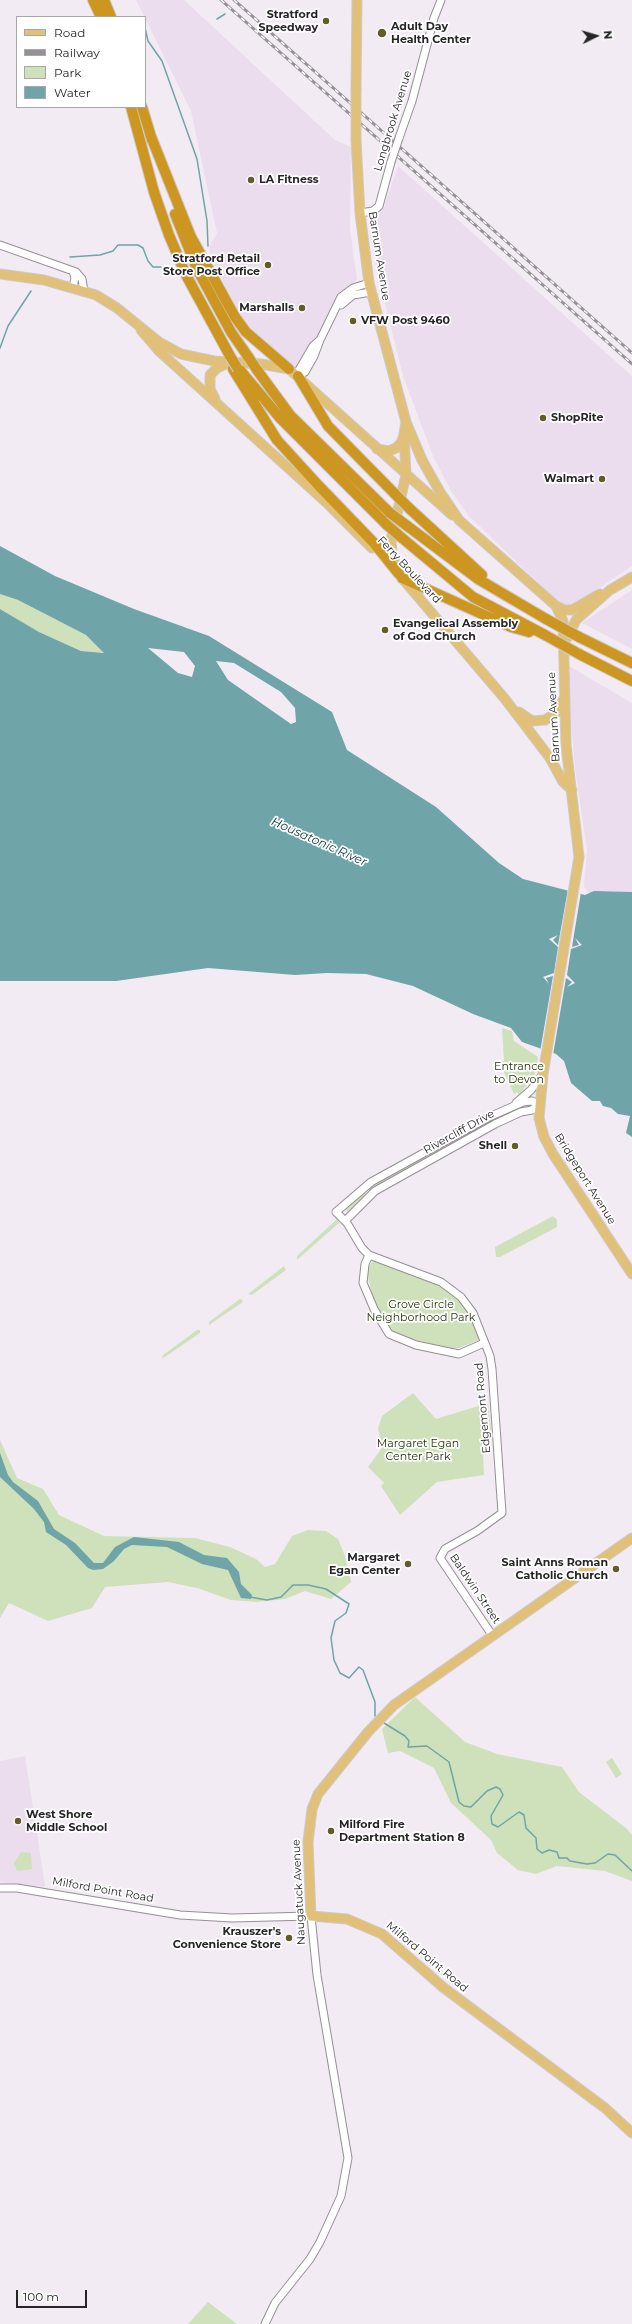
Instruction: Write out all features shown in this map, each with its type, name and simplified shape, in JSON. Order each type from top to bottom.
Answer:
[{"type":"highway","points":[[93,0],[101,16]]},
{"type":"highway","points":[[104,0],[111,16]]},
{"type":"highway","points":[[131,108],[154,192],[186,275],[231,363],[277,440],[374,543],[400,576],[511,627],[545,635]]},
{"type":"highway","points":[[142,108],[165,188],[197,269],[231,332],[290,415],[390,513],[478,580],[546,619],[632,663]]},
{"type":"highway","points":[[150,134],[191,237],[235,317],[246,332],[288,368]]},
{"type":"highway","points":[[231,363],[280,418],[387,525],[473,597],[579,654],[632,680]]},
{"type":"highway","points":[[298,376],[317,410],[328,426],[410,509],[506,596]]},
{"type":"main road","name":"Barnum Avenue","points":[[356,0],[356,140],[360,213],[370,287],[406,422],[432,480],[460,520],[556,606],[563,621],[566,745],[579,851],[577,878],[543,1070]]},
{"type":"main road","name":"Ferry Boulevard","points":[[0,274],[73,287],[96,295],[117,308],[141,330],[159,351],[328,504],[400,576],[511,707],[550,758],[562,782],[572,790]]},
{"type":"main road","name":"Ferry Boulevard","points":[[141,330],[181,354],[231,363],[261,364],[288,368]]},
{"type":"main road","name":"Ferry Boulevard","points":[[219,405],[211,393],[209,379],[216,368],[231,363]]},
{"type":"main road","points":[[288,368],[449,513]]},
{"type":"main road","name":"Barnum Avenue","points":[[400,576],[393,559],[391,540],[398,496],[406,475],[404,434],[406,422]]},
{"type":"main road","points":[[377,449],[389,451],[396,448],[401,443],[404,434]]},
{"type":"main road","points":[[398,496],[409,488],[415,488],[440,509],[460,520]]},
{"type":"main road","points":[[556,606],[564,610],[572,610],[632,577]]},
{"type":"main road","points":[[563,649],[569,630],[576,620],[610,590]]},
{"type":"main road","points":[[511,707],[530,720],[543,721],[556,713],[564,696]]},
{"type":"main road","name":"Bridgeport Avenue","points":[[543,1070],[538,1104],[540,1125],[547,1144],[632,1274]]},
{"type":"main road","name":"Naugatuck Avenue","points":[[311,1916],[308,1830],[312,1808],[320,1791],[394,1704],[632,1538]]},
{"type":"main road","name":"Milford Point Road","points":[[311,1916],[353,1921],[389,1938],[450,1992],[605,2108],[632,2133]]},
{"type":"street","name":"Longbrook Avenue","points":[[360,213],[373,211],[379,206],[391,162],[412,101],[434,18],[442,0]]},
{"type":"street","points":[[0,245],[73,271],[80,276],[84,291]]},
{"type":"street","points":[[73,271],[75,278],[73,287]]},
{"type":"street","points":[[298,376],[303,374],[310,364],[341,297],[350,290],[370,287]]},
{"type":"street","name":"Rivercliff Drive","points":[[515,1104],[529,1101],[538,1104],[532,1110],[521,1112],[495,1124],[369,1195],[345,1221],[336,1212],[371,1182],[515,1104],[531,1090],[543,1070]]},
{"type":"street","points":[[364,1188],[369,1195]]},
{"type":"street","points":[[345,1221],[362,1248],[369,1256],[365,1264],[363,1283],[374,1309],[389,1334],[416,1345],[459,1354],[484,1343]]},
{"type":"street","name":"Edgemont Road","points":[[369,1256],[441,1282],[452,1289],[469,1306],[484,1343],[492,1369],[502,1513],[473,1534],[450,1545],[440,1555]]},
{"type":"street","name":"Baldwin Street","points":[[440,1555],[441,1563],[492,1635]]},
{"type":"street","name":"Milford Point Road","points":[[0,1888],[17,1888],[53,1893],[180,1916],[232,1918],[311,1916]]},
{"type":"street","name":"Naugatuck Avenue","points":[[265,2324],[275,2303],[310,2259],[320,2242],[341,2196],[348,2164],[317,1975],[311,1916]]},
{"type":"shaded area","points":[[136,0],[184,0],[335,140],[351,147],[350,229],[357,279],[343,292],[298,369],[263,341],[244,321],[211,259],[209,247],[217,233],[191,111],[146,20],[146,16],[144,16]]},
{"type":"shaded area","points":[[398,166],[632,376],[632,566],[574,605],[569,606],[559,603],[469,516],[451,491],[433,456],[403,376],[377,271],[368,223],[384,207]]},
{"type":"shaded area","points":[[632,590],[632,649],[582,623]]},
{"type":"shaded area","points":[[569,666],[632,703],[632,892],[594,891],[590,894],[584,887],[587,850],[575,768],[570,715]]},
{"type":"shaded area","name":"West Shore Middle School","points":[[25,1756],[45,1885],[44,1887],[0,1882],[0,1761]]},
{"type":"green space","points":[[0,594],[18,600],[86,635],[105,653],[81,651],[39,632],[0,609]]},
{"type":"green space","name":"Entrance to Devon","points":[[502,1028],[512,1031],[514,1041],[538,1057],[535,1074],[519,1095],[517,1092],[514,1094],[499,1062],[504,1061]]},
{"type":"green space","points":[[488,1120],[489,1125],[370,1190],[367,1189]]},
{"type":"green space","points":[[362,1191],[365,1193],[364,1196],[347,1212],[346,1208]]},
{"type":"green space","points":[[553,1216],[557,1220],[557,1227],[500,1257],[496,1257],[495,1247]]},
{"type":"green space","points":[[337,1219],[339,1223],[297,1260],[297,1256]]},
{"type":"green space","name":"Grove Circle Neighborhood Park","points":[[375,1261],[440,1286],[463,1302],[472,1319],[479,1340],[459,1348],[442,1348],[417,1342],[394,1333],[377,1311],[372,1297],[367,1270],[372,1262]]},
{"type":"green space","points":[[284,1266],[286,1270],[252,1295],[248,1294]]},
{"type":"green space","points":[[242,1299],[243,1302],[209,1325],[209,1322]]},
{"type":"green space","points":[[197,1330],[200,1330],[200,1333],[162,1359],[163,1355]]},
{"type":"green space","name":"Margaret Egan Center Park","points":[[413,1393],[436,1419],[488,1403],[491,1429],[482,1435],[484,1475],[437,1482],[400,1515],[381,1486],[384,1483],[368,1467],[382,1448],[378,1428],[382,1416]]},
{"type":"green space","points":[[0,1440],[17,1478],[43,1489],[59,1515],[104,1536],[195,1538],[230,1547],[256,1559],[265,1567],[275,1564],[292,1536],[308,1530],[326,1531],[338,1539],[345,1556],[351,1582],[331,1599],[305,1591],[285,1599],[257,1602],[231,1600],[197,1588],[168,1582],[105,1587],[92,1608],[48,1621],[9,1603],[0,1618]]},
{"type":"green space","points":[[415,1697],[465,1742],[497,1754],[562,1767],[579,1792],[627,1829],[632,1835],[632,1881],[605,1871],[557,1866],[536,1874],[518,1870],[497,1853],[491,1840],[451,1803],[434,1768],[400,1751],[388,1753],[382,1729]]},
{"type":"green space","points":[[612,1758],[622,1774],[616,1778],[606,1762]]},
{"type":"green space","points":[[21,1852],[31,1853],[32,1869],[17,1871],[14,1863]]},
{"type":"green space","points":[[208,2302],[237,2324],[188,2324]]},
{"type":"water","name":"Housatonic River","points":[[0,546],[55,576],[134,609],[209,636],[332,712],[347,750],[436,807],[499,863],[523,879],[585,895],[594,891],[632,892],[632,1137],[626,1133],[630,1116],[618,1114],[611,1108],[603,1106],[600,1101],[592,1101],[571,1083],[564,1061],[556,1054],[522,1042],[511,1028],[473,1014],[413,986],[366,974],[327,973],[295,975],[208,968],[116,981],[0,981],[0,609],[39,632],[81,651],[104,653],[86,635],[18,600],[0,594]],"holes":[[[148,648],[184,652],[195,666],[192,677],[178,673]],[[216,661],[234,663],[281,692],[295,708],[296,722],[291,724],[228,680]]]},
{"type":"water","points":[[0,1453],[8,1475],[13,1482],[38,1501],[54,1529],[75,1543],[94,1563],[103,1563],[115,1547],[134,1537],[179,1542],[204,1555],[227,1558],[239,1572],[241,1584],[252,1595],[251,1599],[241,1598],[228,1570],[202,1564],[167,1547],[132,1545],[124,1549],[114,1561],[103,1569],[93,1570],[88,1568],[66,1545],[46,1532],[44,1522],[34,1509],[0,1477]]},
{"type":"pier","points":[[568,889],[581,892],[572,947],[579,945],[575,938],[582,945],[571,949],[567,975],[575,983],[567,987],[572,982],[566,978],[553,1055],[540,1052],[553,976],[546,978],[549,984],[543,977],[554,973],[558,947],[549,939],[558,935],[553,940],[558,945]]},
{"type":"waterway","points":[[217,19],[225,14]]},
{"type":"waterway","points":[[146,32],[148,41],[162,61],[197,159],[207,221],[208,246]]},
{"type":"waterway","points":[[70,257],[100,255],[113,251],[118,245],[138,245],[143,248],[148,261],[153,267],[161,267]]},
{"type":"waterway","points":[[0,348],[8,326],[31,291]]},
{"type":"waterway","points":[[250,1597],[267,1600],[281,1597],[293,1585],[308,1585],[326,1589],[349,1604],[346,1613],[335,1621],[331,1638],[334,1660],[340,1673],[349,1678],[359,1667],[363,1670],[375,1702],[375,1716]]},
{"type":"waterway","points":[[384,1723],[405,1736],[409,1741],[408,1747],[427,1746],[449,1762],[459,1802],[464,1806],[471,1807],[487,1791],[496,1787],[500,1789],[503,1795],[491,1816],[492,1824],[498,1827],[519,1812],[524,1815],[526,1828],[536,1838],[537,1849],[542,1853],[549,1850],[557,1852],[559,1858],[567,1858],[570,1861],[587,1864],[595,1863],[608,1854],[615,1855],[632,1871]]},
{"type":"railway","points":[[221,0],[632,364]]},
{"type":"railway","points":[[234,0],[632,353]]},
{"type":"place","name":"Stratford Speedway","points":[[326,21]]},
{"type":"place","name":"Adult Day Health Center","points":[[382,33]]},
{"type":"place","name":"LA Fitness","points":[[251,180]]},
{"type":"place","name":"Stratford Retail Store Post Office","points":[[268,265]]},
{"type":"place","name":"Marshalls","points":[[302,308]]},
{"type":"place","name":"VFW Post 9460","points":[[353,321]]},
{"type":"place","name":"ShopRite","points":[[543,418]]},
{"type":"place","name":"Walmart","points":[[602,479]]},
{"type":"place","name":"Evangelical Assembly of God Church","points":[[385,630]]},
{"type":"place","name":"Shell","points":[[515,1146]]},
{"type":"place","name":"Margaret Egan Center","points":[[408,1564]]},
{"type":"place","name":"Saint Anns Roman Catholic Church","points":[[616,1569]]},
{"type":"place","name":"West Shore Middle School","points":[[18,1821]]},
{"type":"place","name":"Milford Fire Department Station 8","points":[[331,1831]]},
{"type":"place","name":"Krauszer's Convenience Store","points":[[289,1938]]}]
